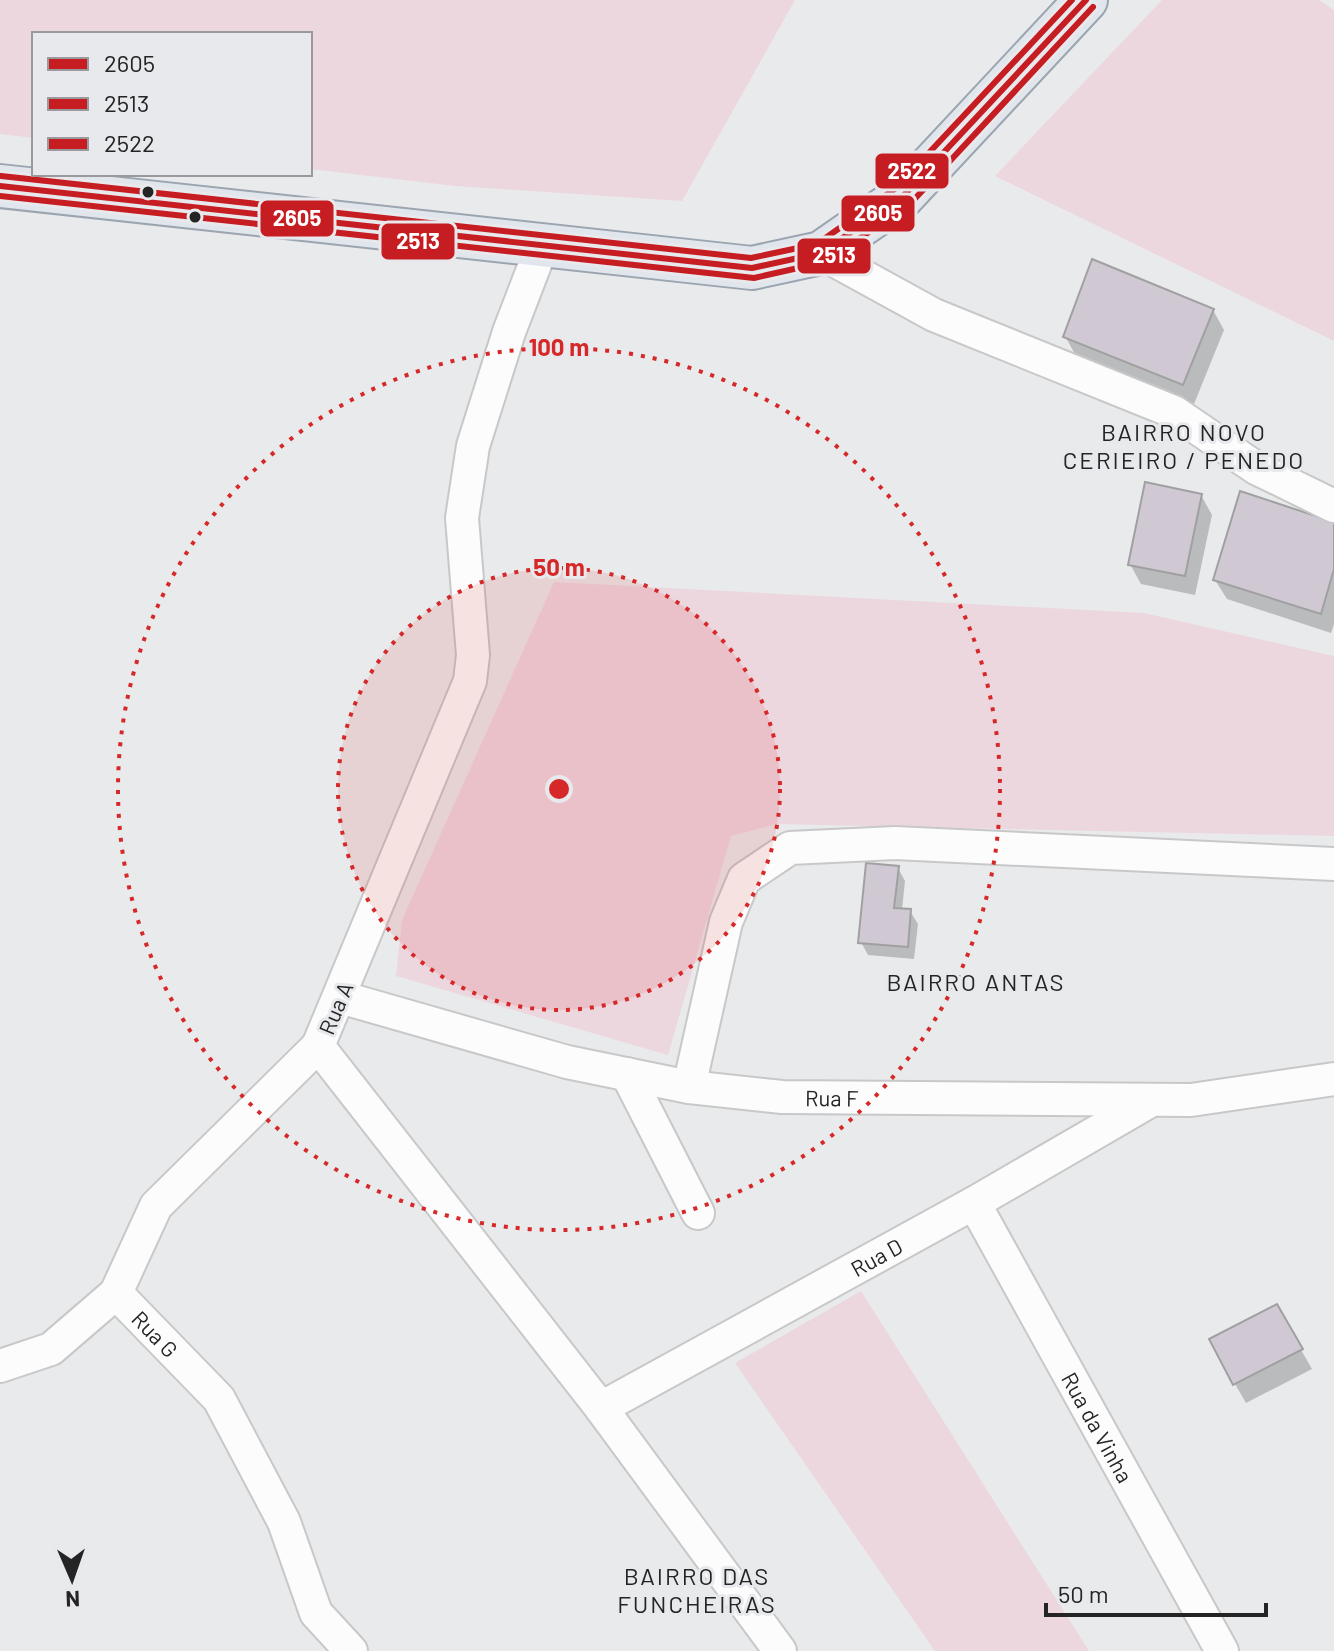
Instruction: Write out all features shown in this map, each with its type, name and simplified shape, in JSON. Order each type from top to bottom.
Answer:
[{"type":"main road","points":[[0,186],[752,268],[821,253],[903,196],[1086,0]]},
{"type":"street","name":"Rua A","points":[[542,246],[509,332],[473,446],[462,518],[473,655],[470,681],[318,1046],[601,1408],[780,1651]]},
{"type":"street","points":[[821,253],[934,315],[1174,412],[1256,468],[1334,506]]},
{"type":"street","points":[[689,1087],[726,922],[744,879],[790,848],[895,843],[1334,864]]},
{"type":"street","name":"Rua F","points":[[340,997],[567,1062],[689,1087],[782,1097],[1191,1100],[1334,1079]]},
{"type":"street","name":"Rua G","points":[[318,1046],[156,1206],[116,1293],[219,1399],[284,1522],[316,1613],[351,1651]]},
{"type":"street","points":[[627,1074],[698,1213]]},
{"type":"street","name":"Rua D","points":[[601,1408],[974,1203],[1150,1101]]},
{"type":"street","name":"Rua da Vinha","points":[[974,1203],[1222,1651]]},
{"type":"street","points":[[0,1366],[51,1349],[116,1293]]},
{"type":"shaded area","points":[[0,0],[795,0],[682,201],[455,186],[312,169],[312,32],[32,32],[32,138],[0,134]]},
{"type":"shaded area","points":[[1162,0],[1319,0],[1334,10],[1334,341],[995,176]]},
{"type":"shaded area","points":[[554,582],[1144,613],[1334,656],[1334,836],[776,824],[731,836],[668,1055],[396,976],[402,920]]},
{"type":"shaded area","points":[[861,1291],[1089,1651],[935,1651],[735,1363]]},
{"type":"building","points":[[1092,259],[1214,309],[1183,385],[1063,337]]},
{"type":"building","points":[[1145,482],[1202,494],[1185,576],[1128,565]]},
{"type":"building","points":[[1240,491],[1334,522],[1334,569],[1321,614],[1213,580]]},
{"type":"building","points":[[866,863],[899,866],[894,908],[911,909],[908,947],[858,943]]},
{"type":"building","points":[[1277,1304],[1303,1349],[1233,1385],[1209,1339]]},
{"type":"transit line","name":"2522","points":[[1,176],[751,258],[817,244],[896,188],[1072,0]]},
{"type":"transit line","name":"2605","points":[[0,186],[752,268],[821,253],[903,196],[1086,0]]},
{"type":"transit line","name":"2513","points":[[0,196],[754,278],[825,262],[910,204],[1093,7]]},
{"type":"district","name":"BAIRRO NOVO CERIEIRO / PENEDO","points":[[1184,445]]},
{"type":"district","name":"BAIRRO ANTAS","points":[[976,981]]},
{"type":"district","name":"BAIRRO DAS FUNCHEIRAS","points":[[697,1589]]}]
